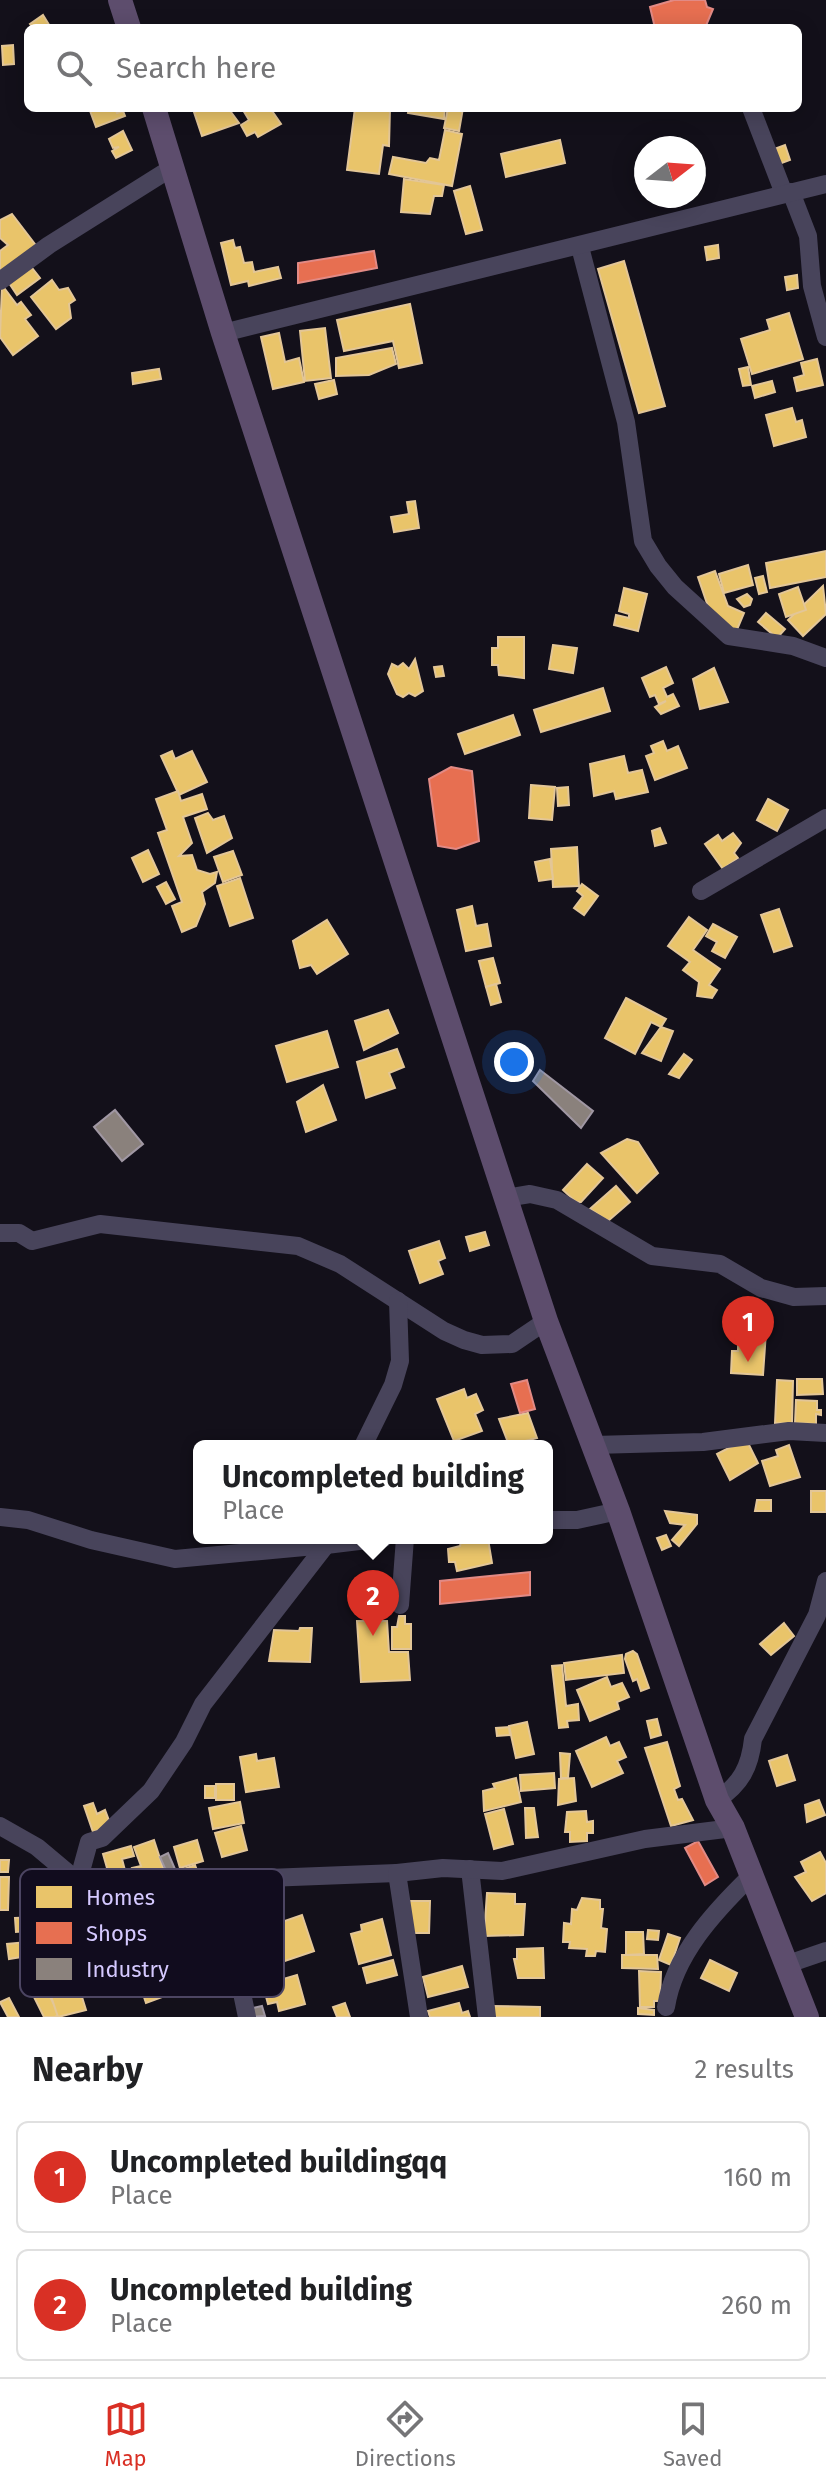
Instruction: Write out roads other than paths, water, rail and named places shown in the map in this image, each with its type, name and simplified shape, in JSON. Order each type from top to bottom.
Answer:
[{"type":"main road","points":[[120,0],[128,24]]},
{"type":"main road","points":[[155,112],[223,333],[546,1321],[618,1511],[717,1800],[733,1828],[807,2017]]},
{"type":"street","points":[[753,112],[783,191],[808,236],[812,286],[826,337]]},
{"type":"street","points":[[0,281],[49,245],[173,167]]},
{"type":"street","points":[[223,333],[826,184]]},
{"type":"street","points":[[580,247],[626,422],[643,541],[675,587],[729,636],[793,646],[826,658]]},
{"type":"street","points":[[701,891],[826,818]]},
{"type":"street","points":[[506,1198],[530,1194],[557,1200],[652,1256],[720,1264],[761,1288],[794,1297],[826,1296]]},
{"type":"street","points":[[0,1233],[19,1233],[32,1241],[100,1224],[298,1246],[329,1258],[444,1331],[482,1345],[512,1344],[546,1321]]},
{"type":"street","points":[[366,1440],[393,1385],[400,1361],[398,1301]]},
{"type":"street","points":[[594,1445],[703,1442],[762,1432],[826,1433]]},
{"type":"street","points":[[553,1520],[577,1520],[618,1511]]},
{"type":"street","points":[[0,1517],[28,1520],[91,1540],[175,1559],[308,1544]]},
{"type":"street","points":[[82,1869],[89,1842],[102,1838],[151,1791],[184,1742],[203,1704],[324,1544]]},
{"type":"street","points":[[400,1605],[405,1544]]},
{"type":"street","points":[[717,1800],[736,1787],[751,1761],[753,1739],[817,1615],[826,1581]]},
{"type":"street","points":[[0,1826],[37,1847],[63,1869]]},
{"type":"street","points":[[284,1879],[470,1869],[502,1871],[645,1839],[733,1828]]},
{"type":"street","points":[[470,1869],[487,2017]]},
{"type":"street","points":[[397,1873],[419,2017]]},
{"type":"street","points":[[666,2007],[670,1980],[714,1912],[751,1876]]},
{"type":"street","points":[[788,1964],[826,1951]]},
{"type":"street","points":[[243,1997],[247,2017]]},
{"type":"place","name":"Uncompleted buildingqq","points":[[748,1362]]},
{"type":"place","name":"Uncompleted building","points":[[373,1636]]}]
